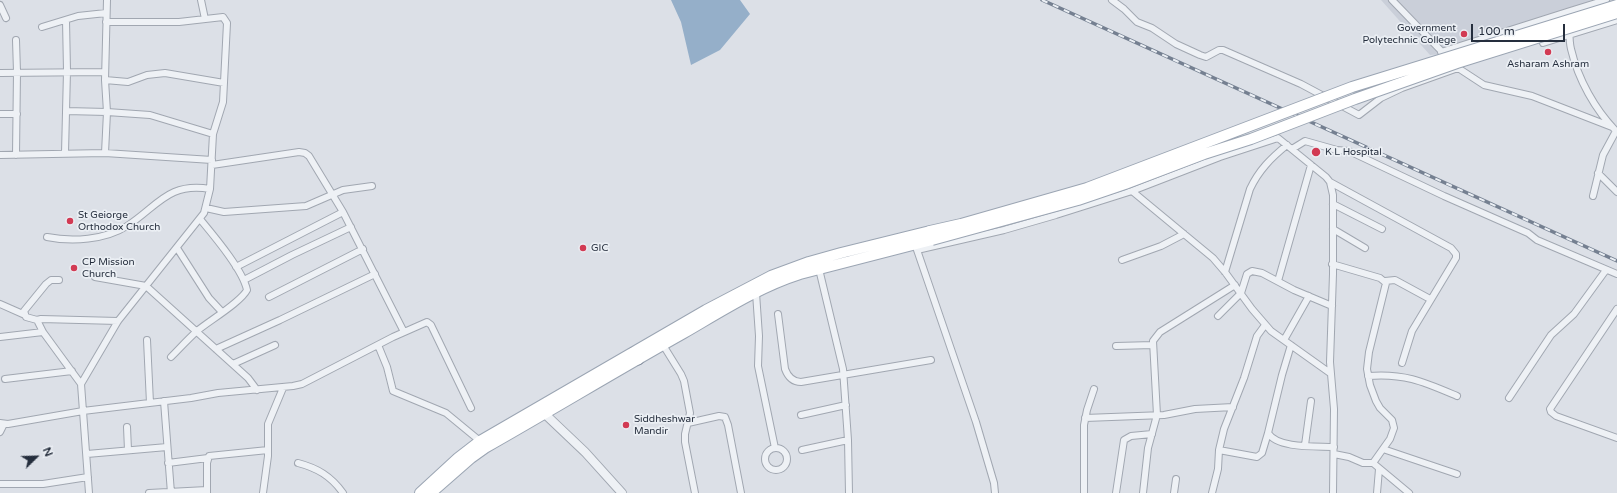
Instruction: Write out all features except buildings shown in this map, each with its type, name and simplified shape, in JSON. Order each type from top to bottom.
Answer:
[{"type":"main road","points":[[420,493],[458,458],[480,441],[636,356],[663,345],[756,293],[787,278],[915,243],[931,235],[961,224],[1087,188],[1352,87],[1617,5]]},
{"type":"main road","points":[[931,235],[1078,200],[1204,154],[1251,139],[1355,99],[1457,63],[1617,13]]},
{"type":"main road","points":[[431,493],[471,458],[485,448],[545,414],[706,310],[771,276],[815,260],[915,243]]},
{"type":"street","points":[[105,153],[107,112],[105,80],[106,0]]},
{"type":"street","points":[[201,0],[205,19]]},
{"type":"street","points":[[1112,0],[1124,8],[1136,22],[1152,28],[1176,44],[1206,57],[1219,50],[1223,50],[1302,84],[1359,115],[1381,98],[1402,88],[1458,68]]},
{"type":"street","points":[[1392,0],[1458,68],[1484,85],[1532,96],[1615,130]]},
{"type":"street","points":[[1441,52],[1606,0]]},
{"type":"street","points":[[0,5],[6,18]]},
{"type":"street","points":[[1570,11],[1571,47],[1582,79],[1598,109],[1615,130]]},
{"type":"street","points":[[42,27],[86,14],[106,13]]},
{"type":"street","points":[[81,384],[118,321],[200,219],[206,208],[210,189],[213,134],[223,102],[227,23],[223,17],[179,22],[106,22]]},
{"type":"street","points":[[65,153],[67,71],[66,20]]},
{"type":"street","points":[[1535,22],[1543,43],[1617,20]]},
{"type":"street","points":[[16,40],[16,155]]},
{"type":"street","points":[[0,73],[67,71],[105,72]]},
{"type":"street","points":[[105,80],[128,82],[147,75],[165,73],[224,83]]},
{"type":"street","points":[[66,111],[107,112],[155,116],[213,134]]},
{"type":"street","points":[[0,114],[17,114]]},
{"type":"street","points":[[1593,196],[1603,155],[1615,130]]},
{"type":"street","points":[[995,493],[994,483],[976,422],[915,243],[1004,230],[1056,215],[1132,191],[1220,157],[1278,138],[1330,182],[1454,251],[1456,258],[1412,330],[1402,363]]},
{"type":"street","points":[[1225,272],[1250,189],[1256,178],[1271,158],[1290,147],[1305,141],[1337,150],[1349,151],[1444,196],[1528,233],[1537,240],[1617,274]]},
{"type":"street","points":[[0,155],[105,153],[212,162],[299,152],[306,153],[343,212],[404,332]]},
{"type":"street","points":[[1278,281],[1311,165]]},
{"type":"street","points":[[1598,173],[1617,192]]},
{"type":"street","points":[[1330,182],[1332,188],[1332,306],[1330,373],[1334,409],[1333,493]]},
{"type":"street","points":[[206,208],[224,212],[306,206],[343,190],[372,186]]},
{"type":"street","points":[[47,238],[68,240],[111,233],[127,226],[162,198],[178,190],[198,187],[210,189]]},
{"type":"street","points":[[1132,191],[1205,250],[1225,272],[1265,325],[1330,373]]},
{"type":"street","points":[[1332,204],[1382,229]]},
{"type":"street","points":[[236,268],[343,212]]},
{"type":"street","points":[[170,357],[196,332],[245,294],[247,290],[244,280],[219,242],[200,219]]},
{"type":"street","points":[[244,280],[351,227]]},
{"type":"street","points":[[1332,229],[1365,248]]},
{"type":"street","points":[[1122,260],[1161,246],[1184,234]]},
{"type":"street","points":[[177,248],[209,298],[222,312]]},
{"type":"street","points":[[269,297],[363,249]]},
{"type":"street","points":[[1332,264],[1380,278],[1385,281],[1395,280],[1430,299]]},
{"type":"street","points":[[819,269],[838,348],[843,376],[848,440],[849,493]]},
{"type":"street","points":[[1509,398],[1551,335],[1574,314],[1606,270]]},
{"type":"street","points":[[1218,316],[1241,293],[1248,274],[1252,271],[1262,273],[1332,306]]},
{"type":"street","points":[[216,349],[375,274]]},
{"type":"street","points":[[95,278],[146,286],[248,378],[257,390]]},
{"type":"street","points":[[25,315],[24,311],[46,284],[51,280],[60,280]]},
{"type":"street","points":[[1373,463],[1393,433],[1394,424],[1376,401],[1368,376],[1367,364],[1386,286],[1385,281]]},
{"type":"street","points":[[1143,493],[1148,448],[1157,415],[1153,345],[1154,338],[1160,332],[1235,285]]},
{"type":"street","points":[[756,293],[759,336],[758,366],[775,448]]},
{"type":"street","points":[[1284,340],[1308,296]]},
{"type":"street","points":[[0,304],[37,320],[118,321]]},
{"type":"street","points":[[1617,309],[1550,409],[1556,416],[1617,438]]},
{"type":"street","points":[[778,314],[785,369],[791,379],[801,382],[931,360]]},
{"type":"street","points":[[37,320],[43,332],[81,384],[89,493]]},
{"type":"street","points":[[0,432],[2,423],[83,410],[150,403],[218,393],[283,388],[302,384],[404,332],[427,322],[432,325],[471,408]]},
{"type":"street","points":[[1212,493],[1218,469],[1219,450],[1224,428],[1244,378],[1258,336],[1265,325]]},
{"type":"street","points":[[0,337],[43,332]]},
{"type":"street","points":[[147,340],[150,403]]},
{"type":"street","points":[[233,364],[275,345]]},
{"type":"street","points":[[378,345],[387,367],[393,391],[446,413],[480,441]]},
{"type":"street","points":[[663,345],[684,381],[690,413],[685,434],[685,442],[694,493]]},
{"type":"street","points":[[1116,346],[1153,345]]},
{"type":"street","points":[[1219,450],[1257,457],[1262,453],[1282,375],[1292,345]]},
{"type":"street","points":[[5,379],[72,370]]},
{"type":"street","points":[[1368,376],[1394,375],[1412,378],[1457,396]]},
{"type":"street","points":[[264,493],[268,450],[268,424],[283,388]]},
{"type":"street","points":[[1084,493],[1085,418],[1094,389]]},
{"type":"street","points":[[164,401],[171,492]]},
{"type":"street","points":[[1305,445],[1311,401]]},
{"type":"street","points":[[801,415],[846,406]]},
{"type":"street","points":[[1085,418],[1174,414],[1201,409],[1233,407]]},
{"type":"street","points":[[545,414],[585,452],[622,493]]},
{"type":"street","points":[[688,423],[719,416],[725,417],[727,420],[741,493]]},
{"type":"street","points":[[127,427],[128,450]]},
{"type":"street","points":[[1268,433],[1271,437],[1288,444],[1305,445],[1334,451],[1362,463],[1373,463],[1409,493]]},
{"type":"street","points":[[1116,493],[1124,440],[1131,436],[1152,434]]},
{"type":"street","points":[[802,450],[848,440]]},
{"type":"street","points":[[86,454],[167,447]]},
{"type":"street","points":[[1383,449],[1458,474]]},
{"type":"street","points":[[168,463],[208,458],[213,455],[268,450]]},
{"type":"street","points":[[149,493],[207,492],[208,458]]},
{"type":"street","points":[[298,463],[316,468],[338,486],[343,493]]},
{"type":"street","points":[[1377,493],[1379,469]]},
{"type":"street","points":[[0,484],[43,484],[88,477]]},
{"type":"street","points":[[1174,493],[1176,479]]},
{"type":"shaded area","name":"Government Polytechnic College","points":[[1381,0],[1617,0],[1617,2],[1456,53],[1430,55]]},
{"type":"water","points":[[671,0],[740,0],[750,14],[720,50],[691,65],[681,22]]},
{"type":"railway","points":[[1042,0],[1617,261]]},
{"type":"place","name":"Government Polytechnic College","points":[[1464,34]]},
{"type":"place","name":"Asharam Ashram","points":[[1548,52]]},
{"type":"place","name":"K L Hospital","points":[[1316,152]]},
{"type":"place","name":"St Geiorge Orthodox Church","points":[[70,221]]},
{"type":"place","name":"GIC","points":[[583,248]]},
{"type":"place","name":"CP Mission Church","points":[[74,268]]},
{"type":"place","name":"Siddheshwar Mandir","points":[[626,425]]}]
